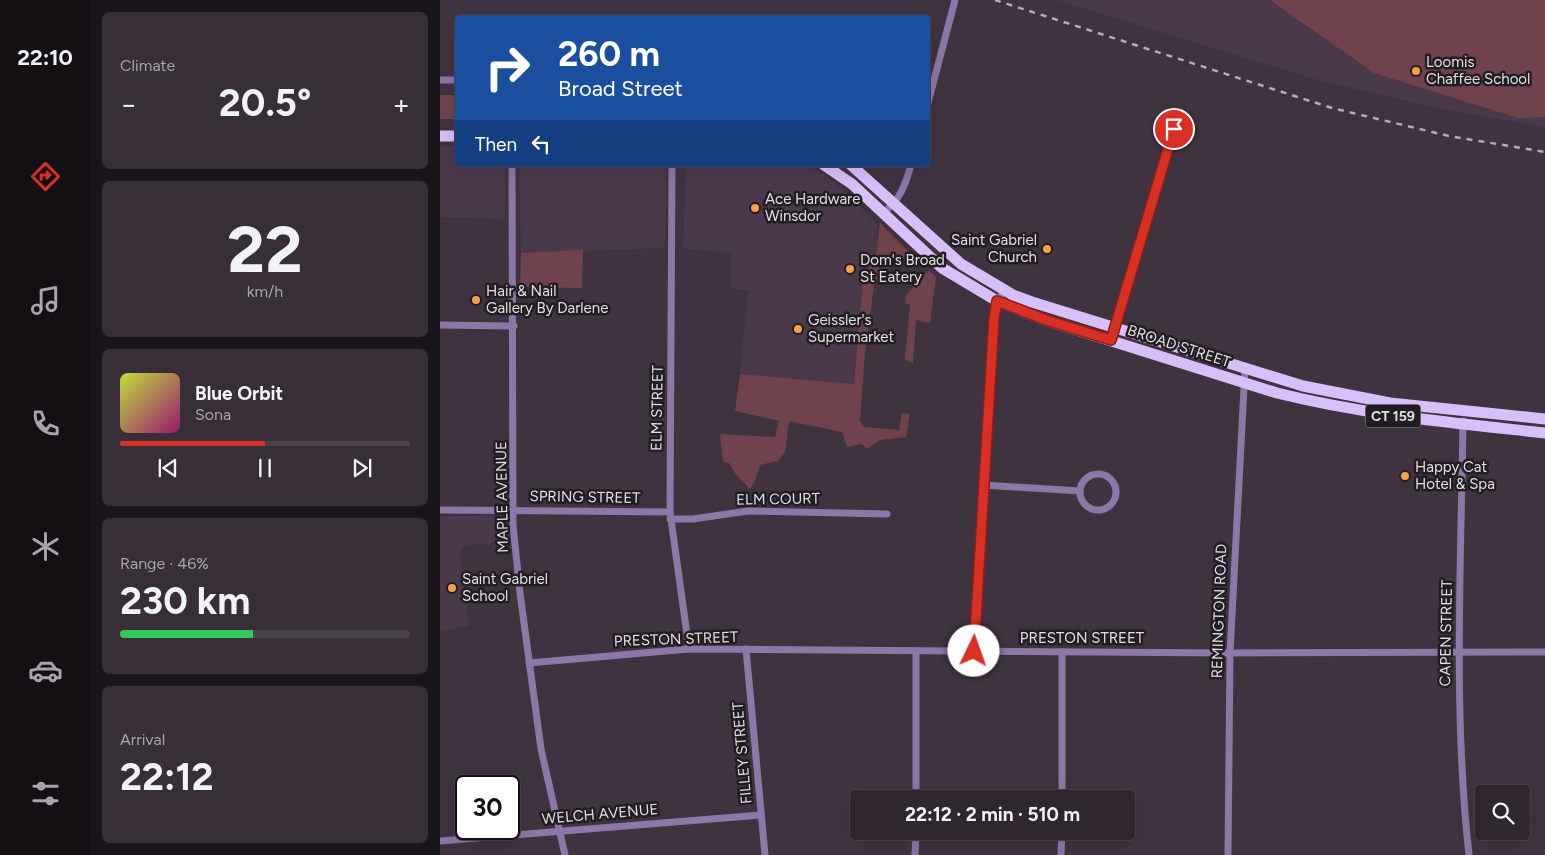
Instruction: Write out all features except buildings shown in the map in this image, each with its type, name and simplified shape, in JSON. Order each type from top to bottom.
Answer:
[{"type":"main road","points":[[440,136],[455,136]]},
{"type":"main road","name":"BROAD STREET","points":[[827,167],[852,184],[942,268],[997,301],[1046,320],[1277,393],[1349,410],[1545,433]]},
{"type":"main road","name":"BROAD STREET","points":[[853,167],[961,264],[1003,289],[1032,302],[1245,369],[1350,396],[1463,411],[1545,419]]},
{"type":"street","points":[[930,95],[955,0]]},
{"type":"street","points":[[440,80],[455,80]]},
{"type":"street","points":[[1111,340],[1174,129]]},
{"type":"street","name":"MAPLE AVENUE","points":[[512,167],[514,326],[513,510],[516,562],[541,749],[565,855]]},
{"type":"street","name":"ELM STREET","points":[[672,167],[670,515],[689,649]]},
{"type":"street","points":[[882,214],[894,205],[905,189],[910,167]]},
{"type":"street","points":[[974,651],[982,485],[994,318],[997,301],[1003,289]]},
{"type":"street","points":[[440,325],[514,326]]},
{"type":"street","name":"REMINGTON ROAD","points":[[1228,855],[1230,653],[1245,369]]},
{"type":"street","name":"CAPEN STREET","points":[[1463,411],[1459,653],[1460,743],[1469,855]]},
{"type":"street","points":[[1096,475],[1108,478],[1115,487],[1116,493],[1115,499],[1108,507],[1097,510],[1083,502],[1080,492],[1085,480],[1096,475]]},
{"type":"street","points":[[982,485],[1080,492]]},
{"type":"street","name":"SPRING STREET","points":[[440,510],[513,510],[670,515]]},
{"type":"street","name":"ELM COURT","points":[[670,515],[693,519],[748,511],[888,514]]},
{"type":"street","name":"PRESTON STREET","points":[[529,663],[689,649],[1230,653],[1545,652]]},
{"type":"street","name":"FILLEY STREET","points":[[746,649],[765,855]]},
{"type":"street","points":[[916,651],[916,790]]},
{"type":"street","points":[[1062,652],[1062,790]]},
{"type":"street","name":"WELCH AVENUE","points":[[440,841],[761,815]]},
{"type":"street","points":[[915,855],[916,840]]},
{"type":"street","points":[[1062,840],[1062,855]]},
{"type":"shaded area","name":"Loomis Chaffee School","points":[[1057,0],[1545,0],[1545,127],[1456,112],[1321,81]]},
{"type":"shaded area","name":"Loomis Chaffee School","points":[[1270,0],[1545,0],[1545,117],[1518,118],[1374,73]]},
{"type":"shaded area","points":[[440,95],[455,95],[455,119],[440,119]]},
{"type":"shaded area","points":[[440,147],[455,147],[455,167],[506,167],[505,219],[440,217]]},
{"type":"shaded area","points":[[519,167],[667,167],[665,248],[521,253]]},
{"type":"shaded area","points":[[686,167],[808,167],[816,170],[838,185],[878,225],[876,254],[863,280],[854,384],[740,374],[748,290],[731,289],[731,252],[683,249]]},
{"type":"shaded area","points":[[880,223],[911,254],[907,260],[899,257],[874,286],[865,352],[860,421],[864,427],[899,430],[902,413],[910,414],[906,437],[880,440],[867,449],[862,444],[847,447],[842,432],[789,421],[785,452],[778,461],[760,465],[755,481],[750,489],[734,472],[729,463],[723,461],[720,434],[775,437],[779,421],[735,411],[740,374],[854,384],[863,280],[876,254]]},
{"type":"shaded area","points":[[583,250],[582,288],[520,287],[521,253]]},
{"type":"shaded area","points":[[929,270],[936,277],[930,323],[916,320],[913,363],[905,360],[910,304],[905,304],[906,295]]},
{"type":"shaded area","name":"Saint Gabriel School","points":[[440,516],[504,516],[506,519],[508,542],[465,545],[460,552],[469,625],[440,632]]},
{"type":"railway","points":[[995,0],[1332,108],[1449,136],[1545,152]]},
{"type":"place","name":"Loomis Chaffee School","points":[[1416,71]]},
{"type":"place","name":"Ace Hardware Winsdor","points":[[755,208]]},
{"type":"place","name":"Saint Gabriel Church","points":[[1047,249]]},
{"type":"place","name":"Dom's Broad St Eatery","points":[[850,269]]},
{"type":"place","name":"Hair & Nail Gallery By Darlene","points":[[476,300]]},
{"type":"place","name":"Geissler's Supermarket","points":[[798,329]]},
{"type":"place","name":"Happy Cat Hotel & Spa","points":[[1405,476]]},
{"type":"place","name":"Saint Gabriel School","points":[[452,588]]},
{"type":"route","points":[[974,651],[982,485],[994,318],[997,301],[1046,320],[1111,340],[1174,129]]}]
